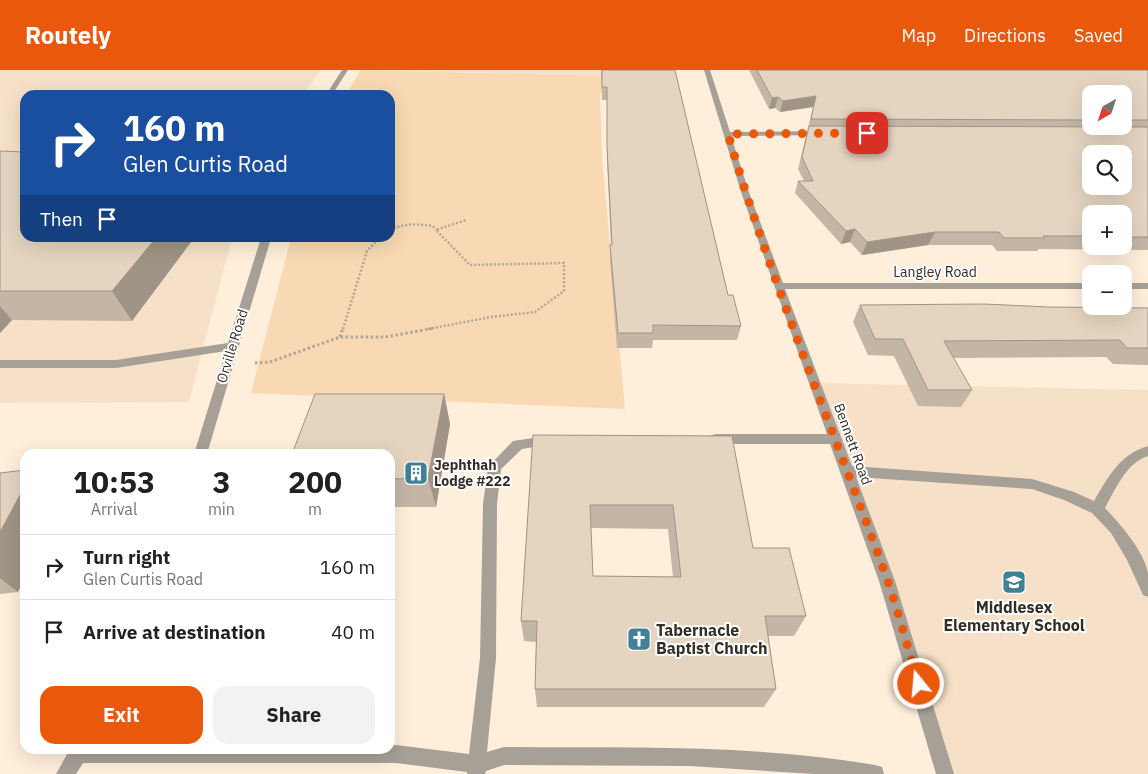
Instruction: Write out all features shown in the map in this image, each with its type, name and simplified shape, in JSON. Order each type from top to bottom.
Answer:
[{"type":"street","points":[[331,90],[345,70]]},
{"type":"street","name":"Bennett Road","points":[[707,70],[745,192],[887,581],[945,774]]},
{"type":"street","points":[[728,134],[827,133]]},
{"type":"street","name":"Orville Road","points":[[201,449],[265,242]]},
{"type":"street","name":"Langley Road","points":[[779,286],[1082,286]]},
{"type":"street","points":[[1132,286],[1148,286]]},
{"type":"street","points":[[0,364],[116,364],[232,346]]},
{"type":"street","points":[[699,439],[835,439]]},
{"type":"street","points":[[476,769],[488,658],[490,504],[495,467],[518,445],[564,440]]},
{"type":"street","points":[[1097,509],[1122,467],[1144,451],[1148,451]]},
{"type":"street","points":[[847,471],[1032,484],[1069,496],[1097,509],[1116,529],[1133,556],[1148,590]]},
{"type":"street","points":[[65,774],[78,754]]},
{"type":"street","points":[[395,754],[476,769],[504,756],[674,756],[822,764],[874,774]]},
{"type":"path","points":[[436,230],[466,220]]},
{"type":"path","points":[[226,365],[270,362],[340,337],[385,337],[490,317],[535,312],[564,290],[564,263],[470,265],[433,226],[421,224],[396,227]]},
{"type":"path","points":[[340,337],[367,252],[376,242]]},
{"type":"shaded area","points":[[0,70],[321,70],[306,90],[20,90],[20,242],[231,242],[189,402],[0,403]]},
{"type":"shaded area","points":[[361,70],[607,76],[606,93],[600,93],[602,157],[625,409],[251,393],[290,242],[395,242],[395,90],[349,90]]},
{"type":"shaded area","points":[[369,70],[607,70],[607,76]]},
{"type":"shaded area","name":"Middlesex Elementary School","points":[[815,383],[1148,390],[1148,774],[944,774]]},
{"type":"building","points":[[602,70],[675,70],[728,295],[733,295],[741,326],[653,325],[653,333],[618,333],[610,245],[612,245],[607,147],[607,87],[602,87]]},
{"type":"building","points":[[757,70],[1148,70],[1148,120],[1132,120],[1132,85],[1082,85],[1082,120],[811,119],[816,96],[783,101],[778,97],[772,98]]},
{"type":"building","points":[[809,126],[1082,127],[1082,135],[1132,135],[1132,127],[1148,127],[1148,237],[1132,237],[1132,205],[1082,205],[1082,236],[1004,238],[999,232],[935,232],[867,242],[855,229],[846,231],[798,181],[813,181],[802,157]]},
{"type":"building","points":[[0,151],[20,152],[20,242],[153,242],[112,291],[0,291]]},
{"type":"building","points":[[984,304],[1082,307],[1082,315],[1132,315],[1132,308],[1148,308],[1148,348],[1127,348],[1120,340],[944,341],[972,390],[928,390],[903,339],[875,339],[860,305]]},
{"type":"building","points":[[315,394],[444,394],[428,478],[395,479],[395,449],[294,449]]},
{"type":"building","points":[[533,435],[732,436],[753,548],[789,548],[806,616],[765,616],[776,689],[535,689],[537,621],[521,621]],"holes":[[[590,505],[673,505],[681,577],[593,576]]]},
{"type":"building","points":[[20,471],[20,495],[0,532],[0,473]]},
{"type":"place","name":"Jephthah Lodge #222","points":[[416,473]]},
{"type":"place","name":"Middlesex Elementary School","points":[[1014,582]]},
{"type":"place","name":"Tabernacle Baptist Church","points":[[639,639]]},
{"type":"route","points":[[867,133],[728,134],[745,192],[766,252],[887,581],[919,684]]}]
